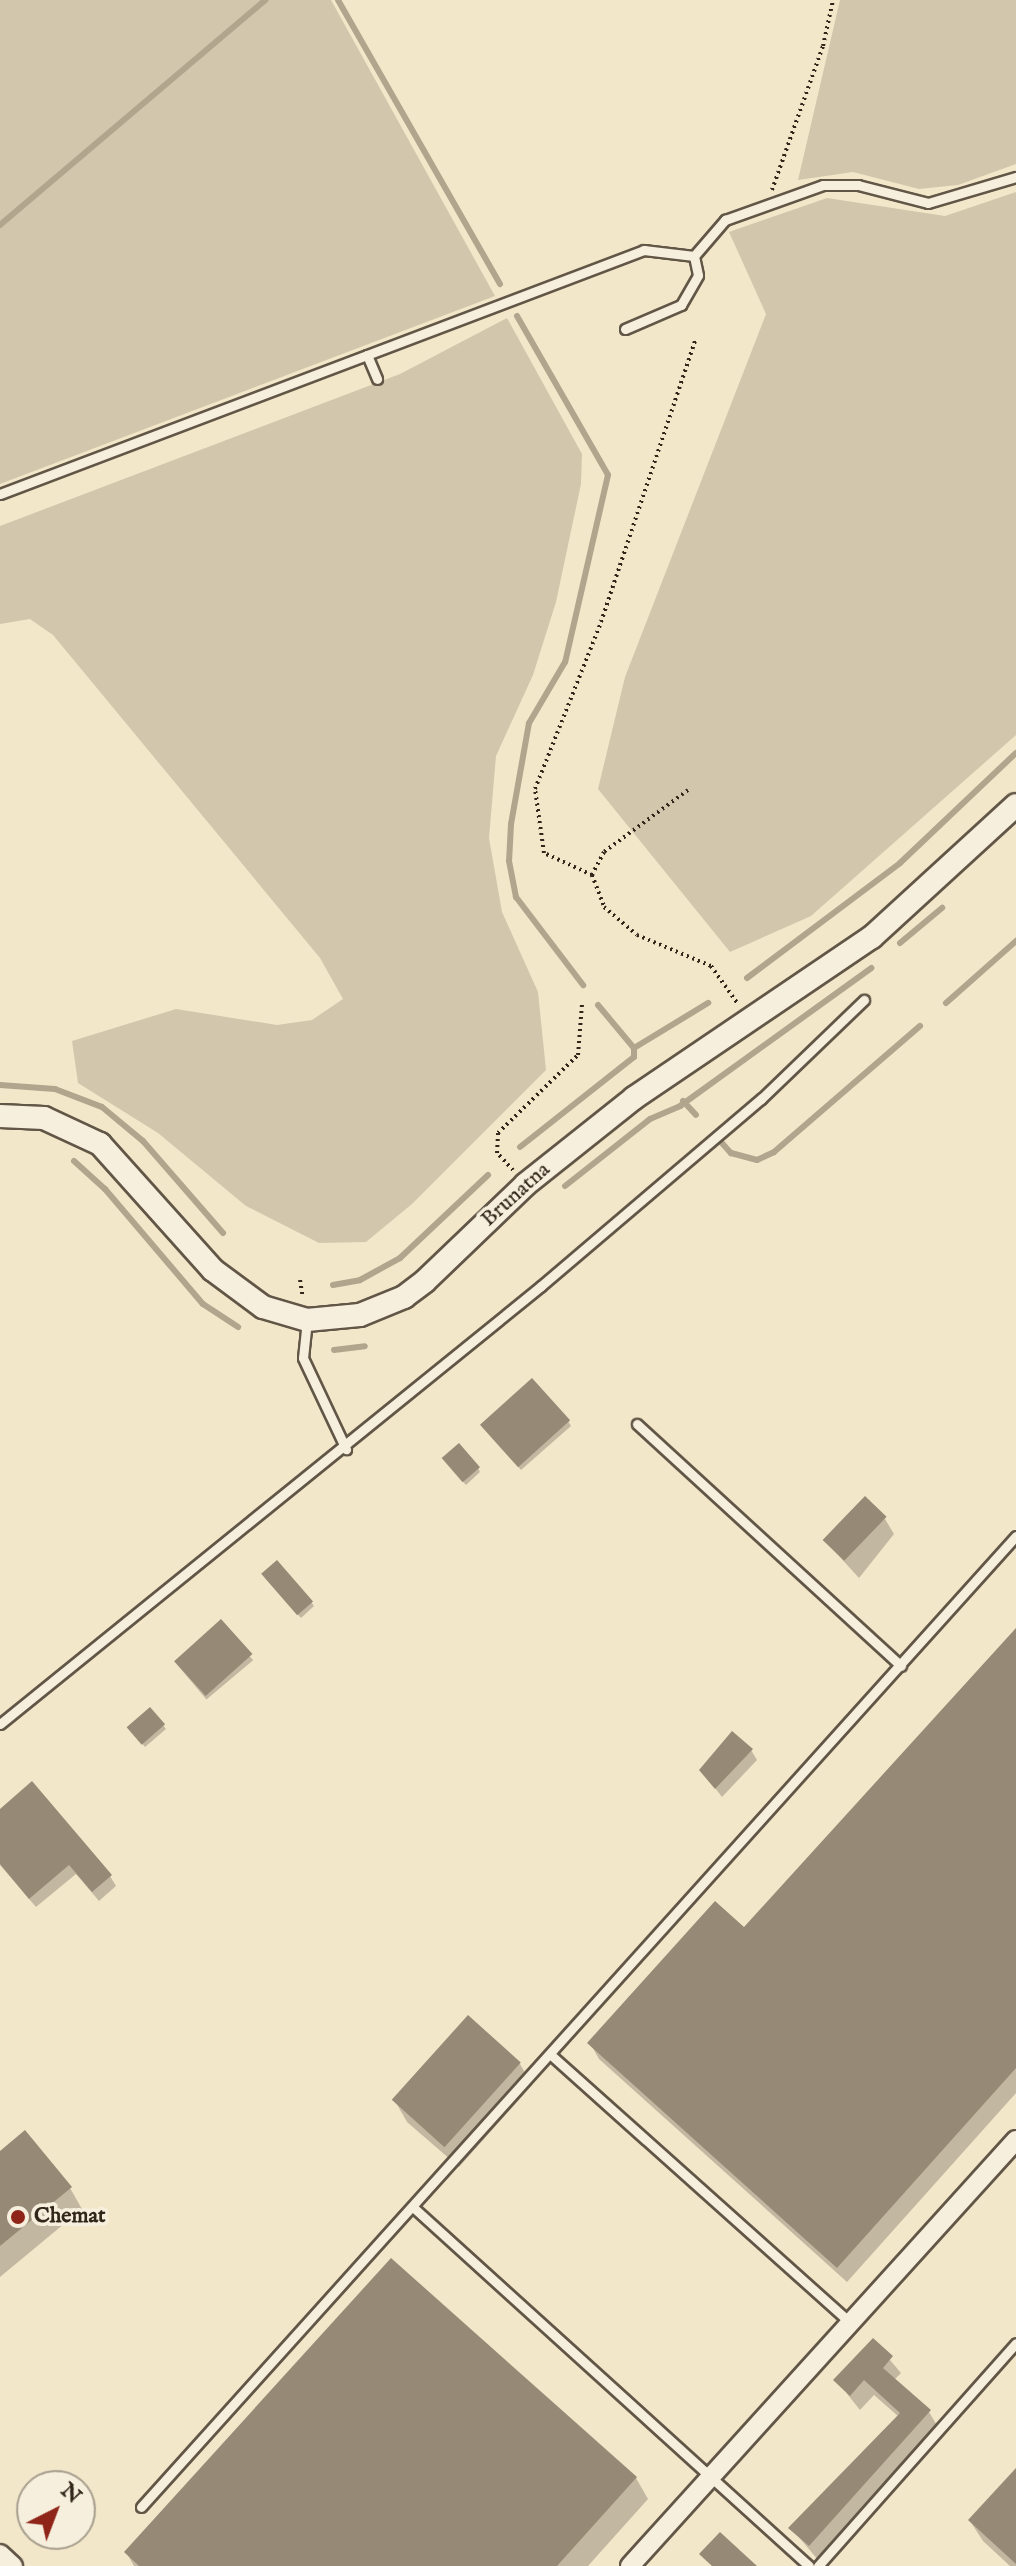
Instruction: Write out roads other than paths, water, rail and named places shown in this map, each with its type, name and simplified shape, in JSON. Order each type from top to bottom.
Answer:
[{"type":"street","name":"Brunatna","points":[[0,1116],[44,1118],[100,1144],[238,1292],[263,1307],[360,1315],[404,1297],[583,1136],[872,937],[1016,805]]},
{"type":"street","points":[[630,2566],[1016,2140]]},
{"type":"street","points":[[0,2554],[13,2566]]},
{"type":"lane","points":[[694,256],[725,220],[840,183],[928,203],[1016,177]]},
{"type":"lane","points":[[0,494],[644,250],[694,256]]},
{"type":"lane","points":[[625,329],[681,305],[698,275],[694,256]]},
{"type":"lane","points":[[367,355],[377,379]]},
{"type":"lane","points":[[0,1724],[346,1449],[761,1099],[864,1000]]},
{"type":"lane","points":[[310,1311],[303,1358],[346,1449]]},
{"type":"lane","points":[[637,1424],[901,1666]]},
{"type":"lane","points":[[141,2507],[414,2208],[1016,1536]]},
{"type":"lane","points":[[551,2055],[852,2324]]},
{"type":"lane","points":[[414,2208],[809,2566]]},
{"type":"lane","points":[[818,2566],[1016,2343]]},
{"type":"waterway","points":[[0,225],[265,0]]},
{"type":"waterway","points":[[338,0],[500,284]]},
{"type":"waterway","points":[[517,316],[608,475],[565,662],[529,723],[511,824],[509,861],[516,897],[583,985]]},
{"type":"waterway","points":[[747,978],[900,863],[1016,753]]},
{"type":"waterway","points":[[900,943],[942,908]]},
{"type":"waterway","points":[[946,1003],[1016,941]]},
{"type":"waterway","points":[[565,1186],[650,1119],[680,1106],[871,968]]},
{"type":"waterway","points":[[520,1147],[634,1057],[634,1048],[708,1003]]},
{"type":"waterway","points":[[598,1005],[634,1048]]},
{"type":"waterway","points":[[721,1142],[731,1153],[757,1160],[774,1152],[920,1026]]},
{"type":"waterway","points":[[0,1085],[55,1089],[102,1107],[143,1141],[223,1233]]},
{"type":"waterway","points":[[683,1101],[696,1115]]},
{"type":"waterway","points":[[74,1161],[105,1189],[203,1304],[238,1327]]},
{"type":"waterway","points":[[333,1285],[360,1280],[400,1258],[488,1175]]},
{"type":"waterway","points":[[334,1350],[365,1346]]},
{"type":"place","name":"Chemat","points":[[18,2217]]}]
